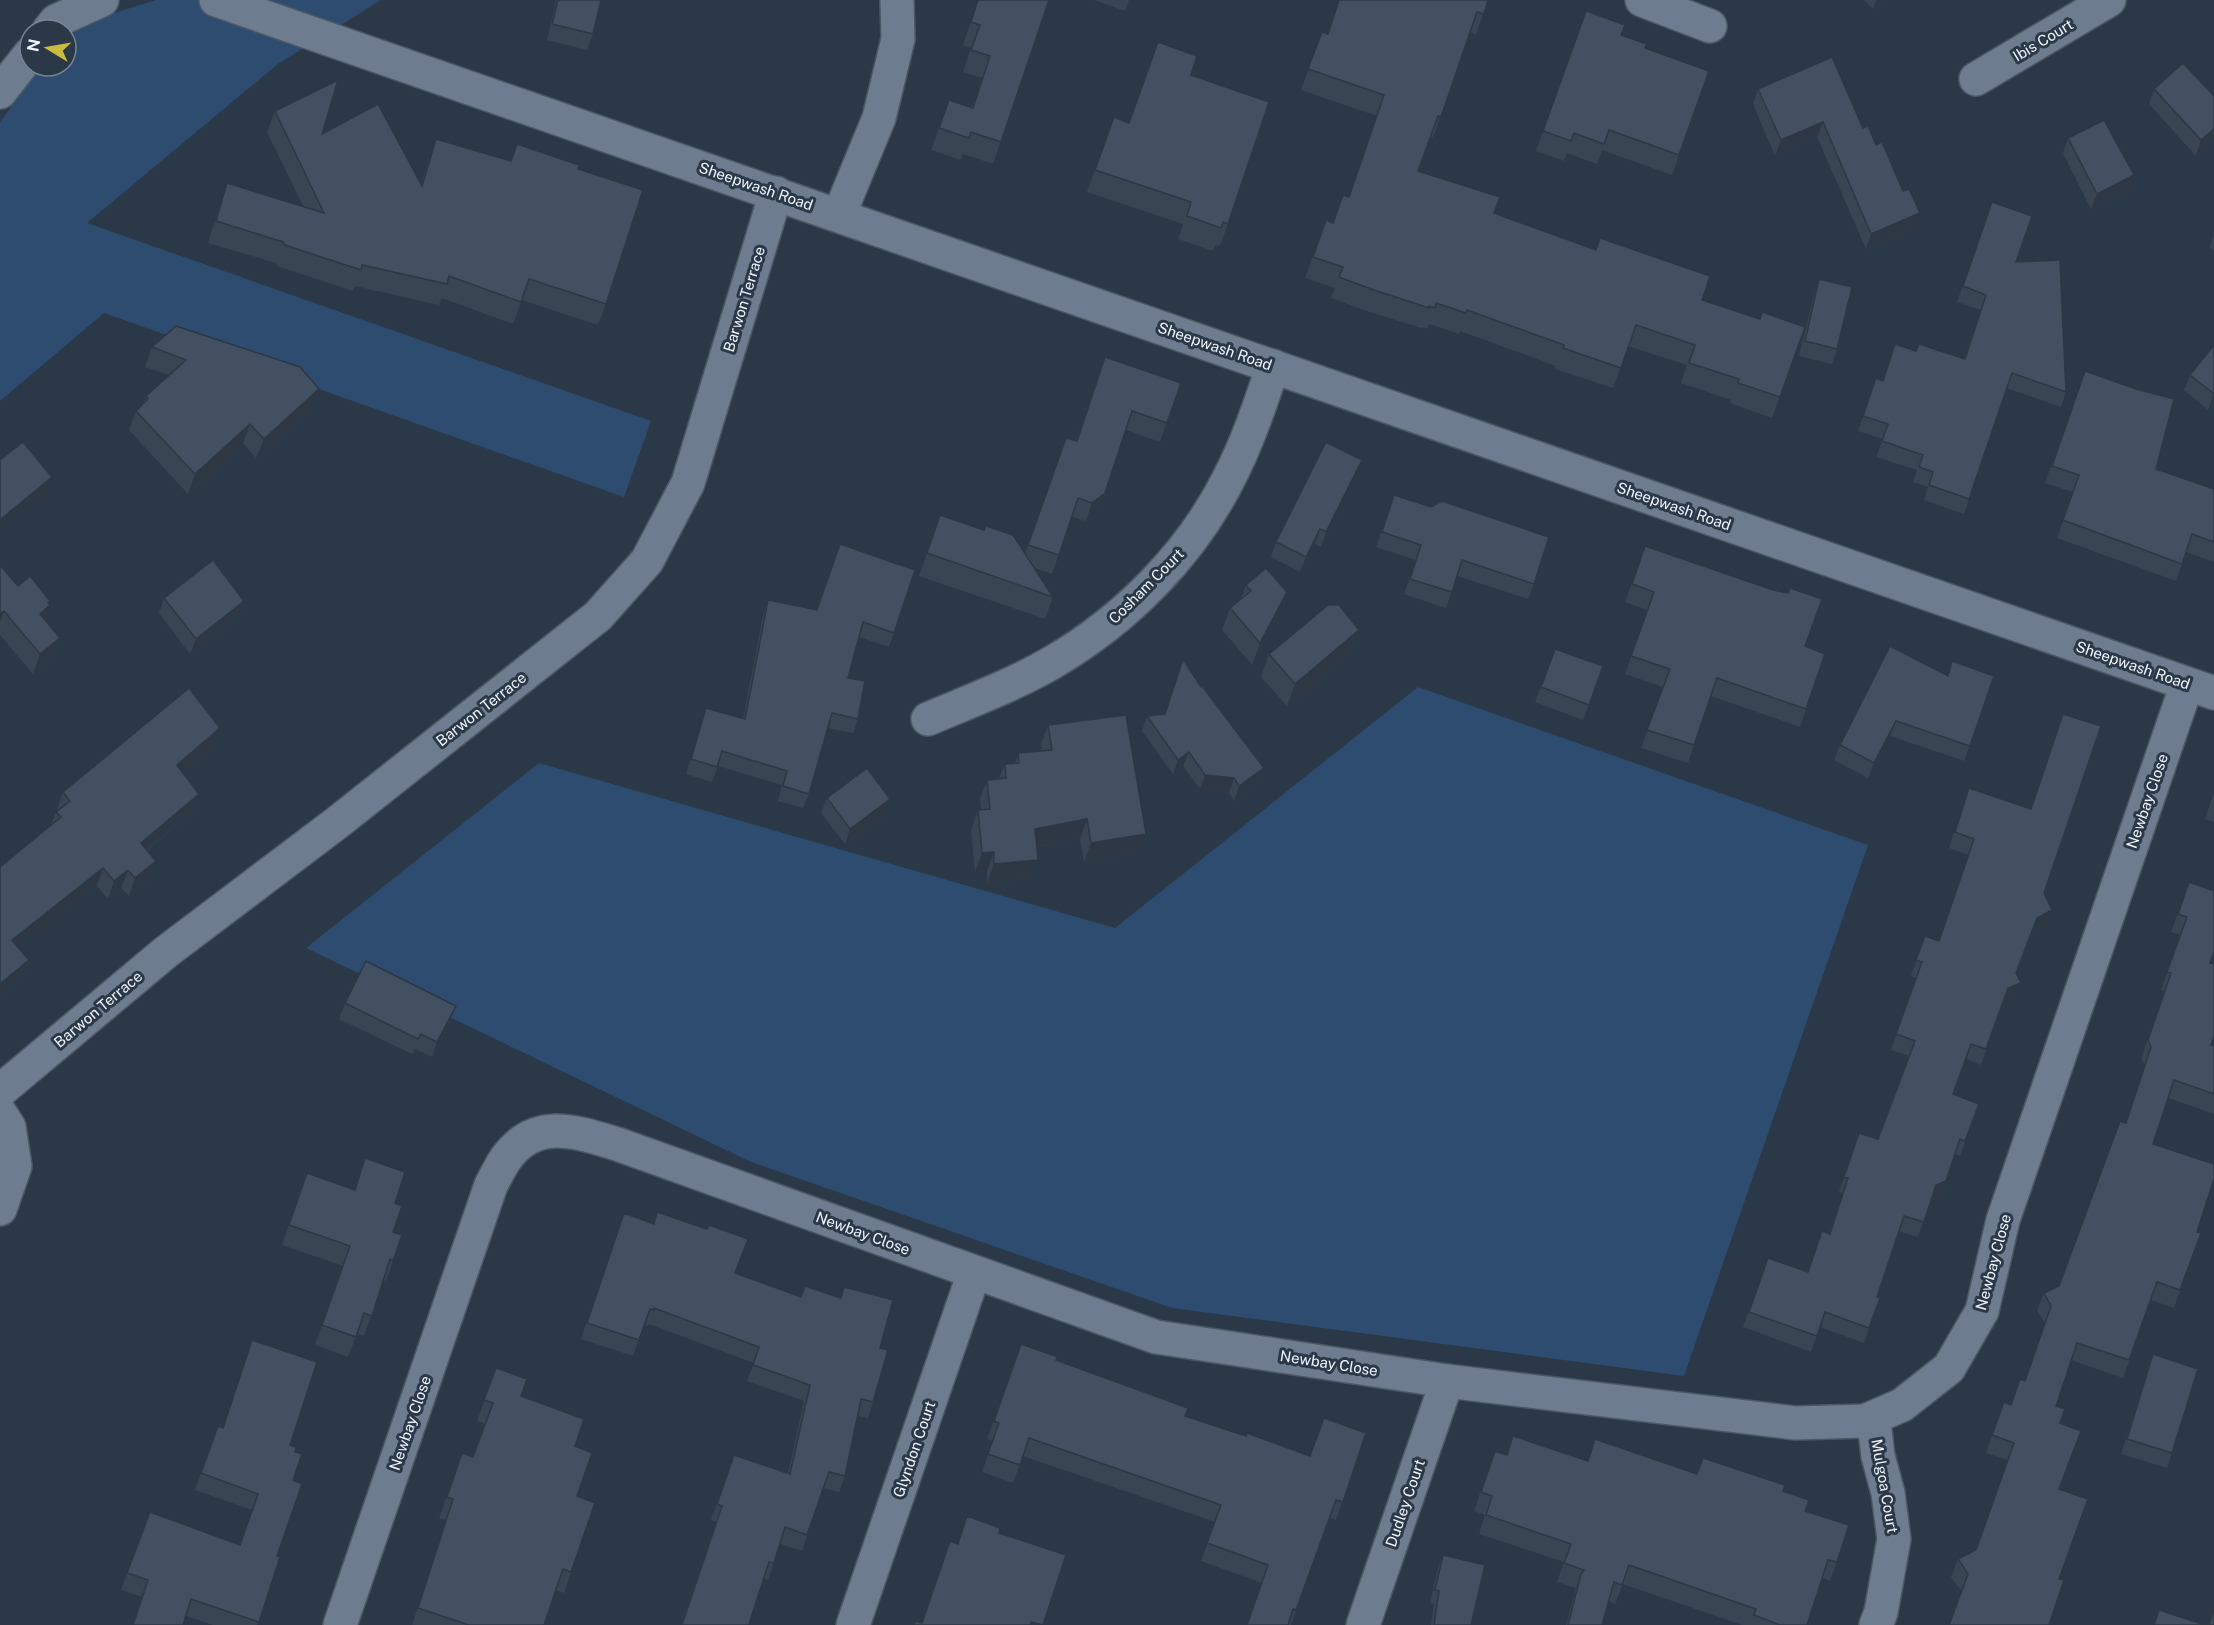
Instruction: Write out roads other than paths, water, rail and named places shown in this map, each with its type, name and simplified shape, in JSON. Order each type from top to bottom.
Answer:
[{"type":"street","points":[[63,18],[102,0]]},
{"type":"street","name":"Sheepwash Road","points":[[216,0],[2201,689]]},
{"type":"street","points":[[839,215],[879,118],[898,39],[897,0]]},
{"type":"street","points":[[1642,0],[1710,26]]},
{"type":"street","name":"Ibis Court","points":[[1976,79],[2109,0]]},
{"type":"street","points":[[0,92],[18,69]]},
{"type":"street","name":"Barwon Terrace","points":[[0,1091],[166,952],[338,822],[598,616],[647,561],[688,483],[776,193]]},
{"type":"street","name":"Cosham Court","points":[[928,719],[1052,663],[1100,632],[1140,596],[1192,540],[1227,482],[1249,435],[1273,366]]},
{"type":"street","name":"Newbay Close","points":[[340,1625],[491,1185],[507,1156],[531,1134],[554,1130],[580,1133],[617,1144],[1156,1337],[1447,1380],[1795,1423],[1865,1421],[1902,1405],[1949,1368],[1982,1311],[2003,1220],[2201,689]]},
{"type":"street","points":[[0,1113],[9,1126],[15,1166],[0,1209]]},
{"type":"street","name":"Glyndon Court","points":[[853,1625],[975,1273]]},
{"type":"street","name":"Dudley Court","points":[[1363,1625],[1447,1380]]},
{"type":"street","name":"Mulgoa Court","points":[[1865,1421],[1875,1431],[1878,1456],[1888,1493],[1894,1539],[1881,1612],[1876,1625]]}]
